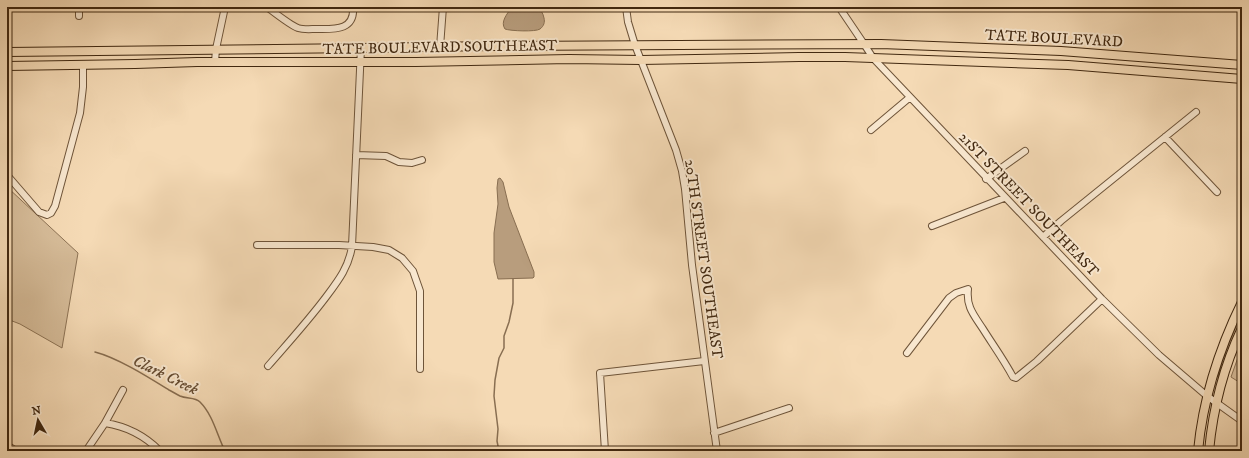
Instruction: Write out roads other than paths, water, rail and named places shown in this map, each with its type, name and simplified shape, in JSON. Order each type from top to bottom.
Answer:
[{"type":"main road","name":"TATE BOULEVARD SOUTHEAST","points":[[7,52],[864,44]]},
{"type":"main road","name":"TATE BOULEVARD","points":[[864,44],[1061,51],[1242,65]]},
{"type":"main road","name":"TATE BOULEVARD SOUTHEAST","points":[[7,66],[214,62],[360,62],[569,59],[641,60],[799,57],[872,58]]},
{"type":"main road","name":"TATE BOULEVARD","points":[[872,58],[1068,65],[1242,79]]},
{"type":"main road","points":[[1198,451],[1207,396],[1223,344],[1242,302]]},
{"type":"main road","points":[[1209,451],[1217,403],[1228,364],[1242,328]]},
{"type":"street","points":[[79,7],[79,16]]},
{"type":"street","points":[[214,62],[225,7]]},
{"type":"street","points":[[267,7],[295,27],[303,29],[336,29],[342,28],[349,23],[354,13],[353,7]]},
{"type":"street","points":[[440,47],[443,7]]},
{"type":"street","name":"20TH STREET SOUTHEAST","points":[[626,7],[628,22],[635,45],[676,150],[682,171],[704,362],[717,451]]},
{"type":"street","name":"21ST STREET SOUTHEAST","points":[[839,7],[872,58],[1102,299],[1159,355],[1207,396],[1242,421]]},
{"type":"street","points":[[268,366],[299,332],[341,276],[349,260],[352,246],[361,48]]},
{"type":"street","points":[[7,175],[39,212],[49,215],[55,206],[80,113],[83,87],[83,65]]},
{"type":"street","points":[[871,130],[910,98]]},
{"type":"street","points":[[1043,237],[1196,112]]},
{"type":"street","points":[[1164,137],[1217,192]]},
{"type":"street","points":[[986,179],[1025,151]]},
{"type":"street","points":[[356,155],[386,156],[399,162],[412,163],[422,160]]},
{"type":"street","points":[[932,226],[1004,198]]},
{"type":"street","points":[[257,245],[373,247],[389,250],[402,258],[413,271],[418,284],[420,298],[420,369]]},
{"type":"street","points":[[907,353],[949,298],[956,293],[968,289],[968,302],[975,319],[1016,378],[1037,361],[1102,299]]},
{"type":"street","points":[[605,451],[600,373],[704,362]]},
{"type":"street","points":[[86,451],[105,423],[123,390]]},
{"type":"street","points":[[714,433],[789,408]]},
{"type":"street","points":[[105,423],[124,428],[136,434],[150,442],[160,451]]},
{"type":"street","points":[[7,445],[16,451]]},
{"type":"waterway","points":[[499,451],[494,396],[495,380],[499,358],[504,348],[504,336],[513,303],[513,279]]},
{"type":"waterway","name":"Clark Creek","points":[[95,352],[123,363],[180,396],[198,400],[208,413],[225,451]]}]
